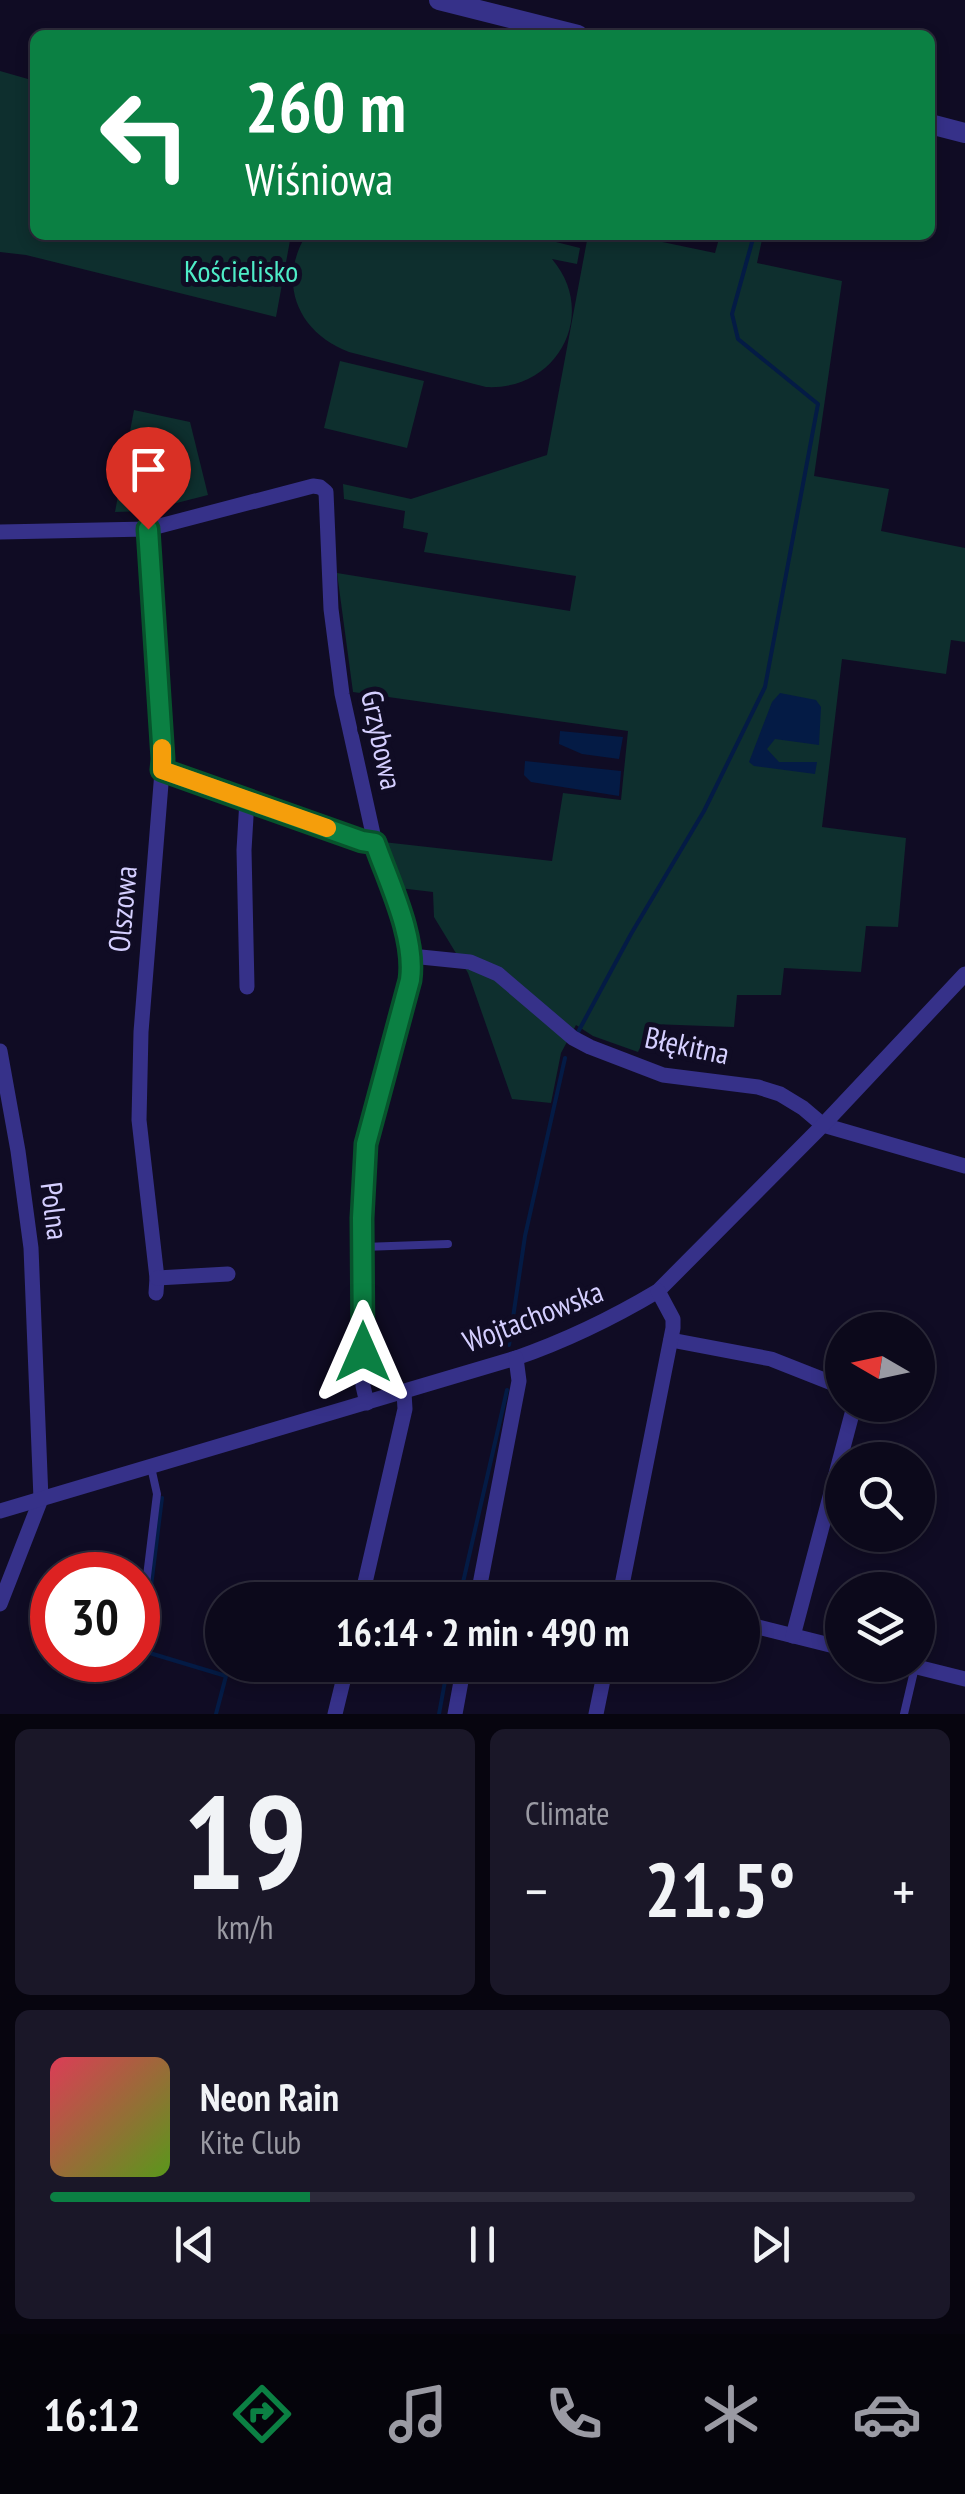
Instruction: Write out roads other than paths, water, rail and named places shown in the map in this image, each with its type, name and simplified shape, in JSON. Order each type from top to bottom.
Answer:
[{"type":"street","points":[[439,0],[558,30]]},
{"type":"street","points":[[935,125],[965,134]]},
{"type":"street","name":"Grzybowa","points":[[148,529],[314,486],[327,495],[331,609],[342,694],[375,843],[398,908],[411,963],[407,998],[366,1144],[363,1386],[368,1403]]},
{"type":"street","points":[[0,532],[148,529]]},
{"type":"street","name":"Olszowa","points":[[148,529],[163,759],[141,1032],[139,1120],[157,1286],[228,1274]]},
{"type":"street","points":[[162,770],[375,843]]},
{"type":"street","points":[[247,800],[244,850],[247,987]]},
{"type":"street","name":"Błękitna","points":[[411,963],[459,960],[480,966],[513,984],[565,1032],[590,1047],[663,1075],[758,1087],[780,1094],[823,1125],[965,1166]]},
{"type":"street","name":"Wojtachowska","points":[[0,1511],[404,1393],[516,1358],[595,1327],[658,1291],[823,1125],[965,974]]},
{"type":"street","name":"Polna","points":[[0,1051],[32,1248],[42,1498]]},
{"type":"street","points":[[623,1582],[671,1340],[673,1320],[658,1291]]},
{"type":"street","points":[[671,1340],[771,1359],[825,1380]]},
{"type":"street","points":[[480,1582],[519,1381],[516,1358]]},
{"type":"street","points":[[366,1582],[405,1410],[404,1393]]},
{"type":"street","points":[[793,1636],[850,1422]]},
{"type":"street","points":[[0,1604],[42,1498]]},
{"type":"street","points":[[760,1628],[825,1644]]},
{"type":"street","points":[[935,1672],[965,1680]]},
{"type":"street","points":[[335,1714],[342,1682]]},
{"type":"street","points":[[455,1714],[461,1682]]},
{"type":"street","points":[[596,1714],[603,1682]]},
{"type":"lane","points":[[363,1247],[448,1244]]},
{"type":"lane","points":[[150,1552],[157,1494],[151,1467]]},
{"type":"lane","points":[[904,1714],[909,1682]]},
{"type":"water","points":[[780,693],[816,700],[821,707],[819,745],[775,739],[767,749],[779,762],[817,762],[815,774],[754,766],[749,762],[772,702]]},
{"type":"water","points":[[560,731],[623,737],[619,759],[582,754],[559,744]]},
{"type":"water","points":[[525,761],[621,771],[619,796],[531,782],[524,775]]},
{"type":"waterway","points":[[577,1034],[704,811],[765,687],[818,404],[738,339],[732,314],[753,240]]},
{"type":"waterway","points":[[509,1345],[525,1236],[565,1058]]},
{"type":"waterway","points":[[463,1582],[507,1390]]},
{"type":"waterway","points":[[162,1498],[143,1651],[226,1676],[216,1714]]},
{"type":"waterway","points":[[439,1714],[445,1682]]},
{"type":"park label","name":"Kościelisko","points":[[241,272]]}]
